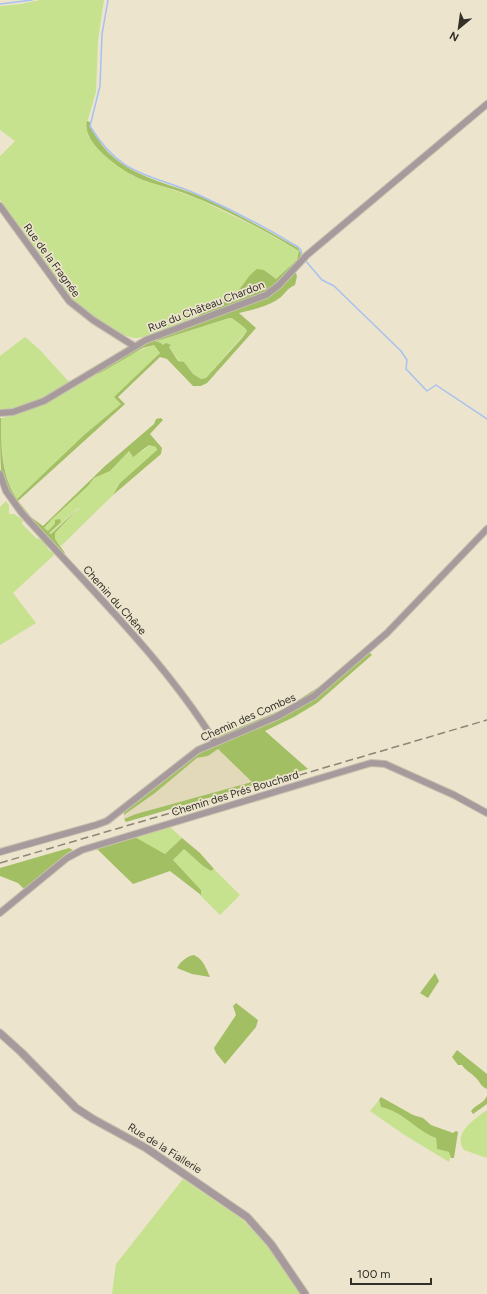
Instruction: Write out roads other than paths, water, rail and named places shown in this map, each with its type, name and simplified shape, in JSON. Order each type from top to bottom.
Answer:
[{"type":"street","name":"Rue du Château Chardon","points":[[0,413],[13,412],[44,401],[134,346],[154,337],[266,295],[279,285],[304,259],[487,104]]},
{"type":"street","name":"Rue de la Fragnée","points":[[0,206],[69,301],[92,320],[134,346]]},
{"type":"street","name":"Chemin du Chêne","points":[[0,474],[6,491],[21,512],[164,670],[215,742]]},
{"type":"street","name":"Chemin des Combes","points":[[0,852],[107,821],[183,761],[215,742],[276,717],[314,696],[387,633],[487,529]]},
{"type":"street","name":"Chemin des Prés Bouchard","points":[[0,913],[67,858],[82,850],[371,763],[384,764],[454,795],[487,813]]},
{"type":"street","name":"Rue de la Fiallerie","points":[[0,1033],[21,1052],[76,1108],[146,1148],[247,1217],[270,1244],[305,1294]]},
{"type":"waterway","points":[[0,4],[32,0]]},
{"type":"waterway","points":[[108,0],[102,34],[100,86],[90,126],[102,143],[114,156],[126,165],[152,178],[201,196],[250,220],[298,247],[301,250],[302,257]]},
{"type":"waterway","points":[[304,259],[322,280],[334,286],[401,351],[407,360],[406,369],[427,391],[436,385],[487,419]]},
{"type":"railway","points":[[0,863],[487,720]]}]
